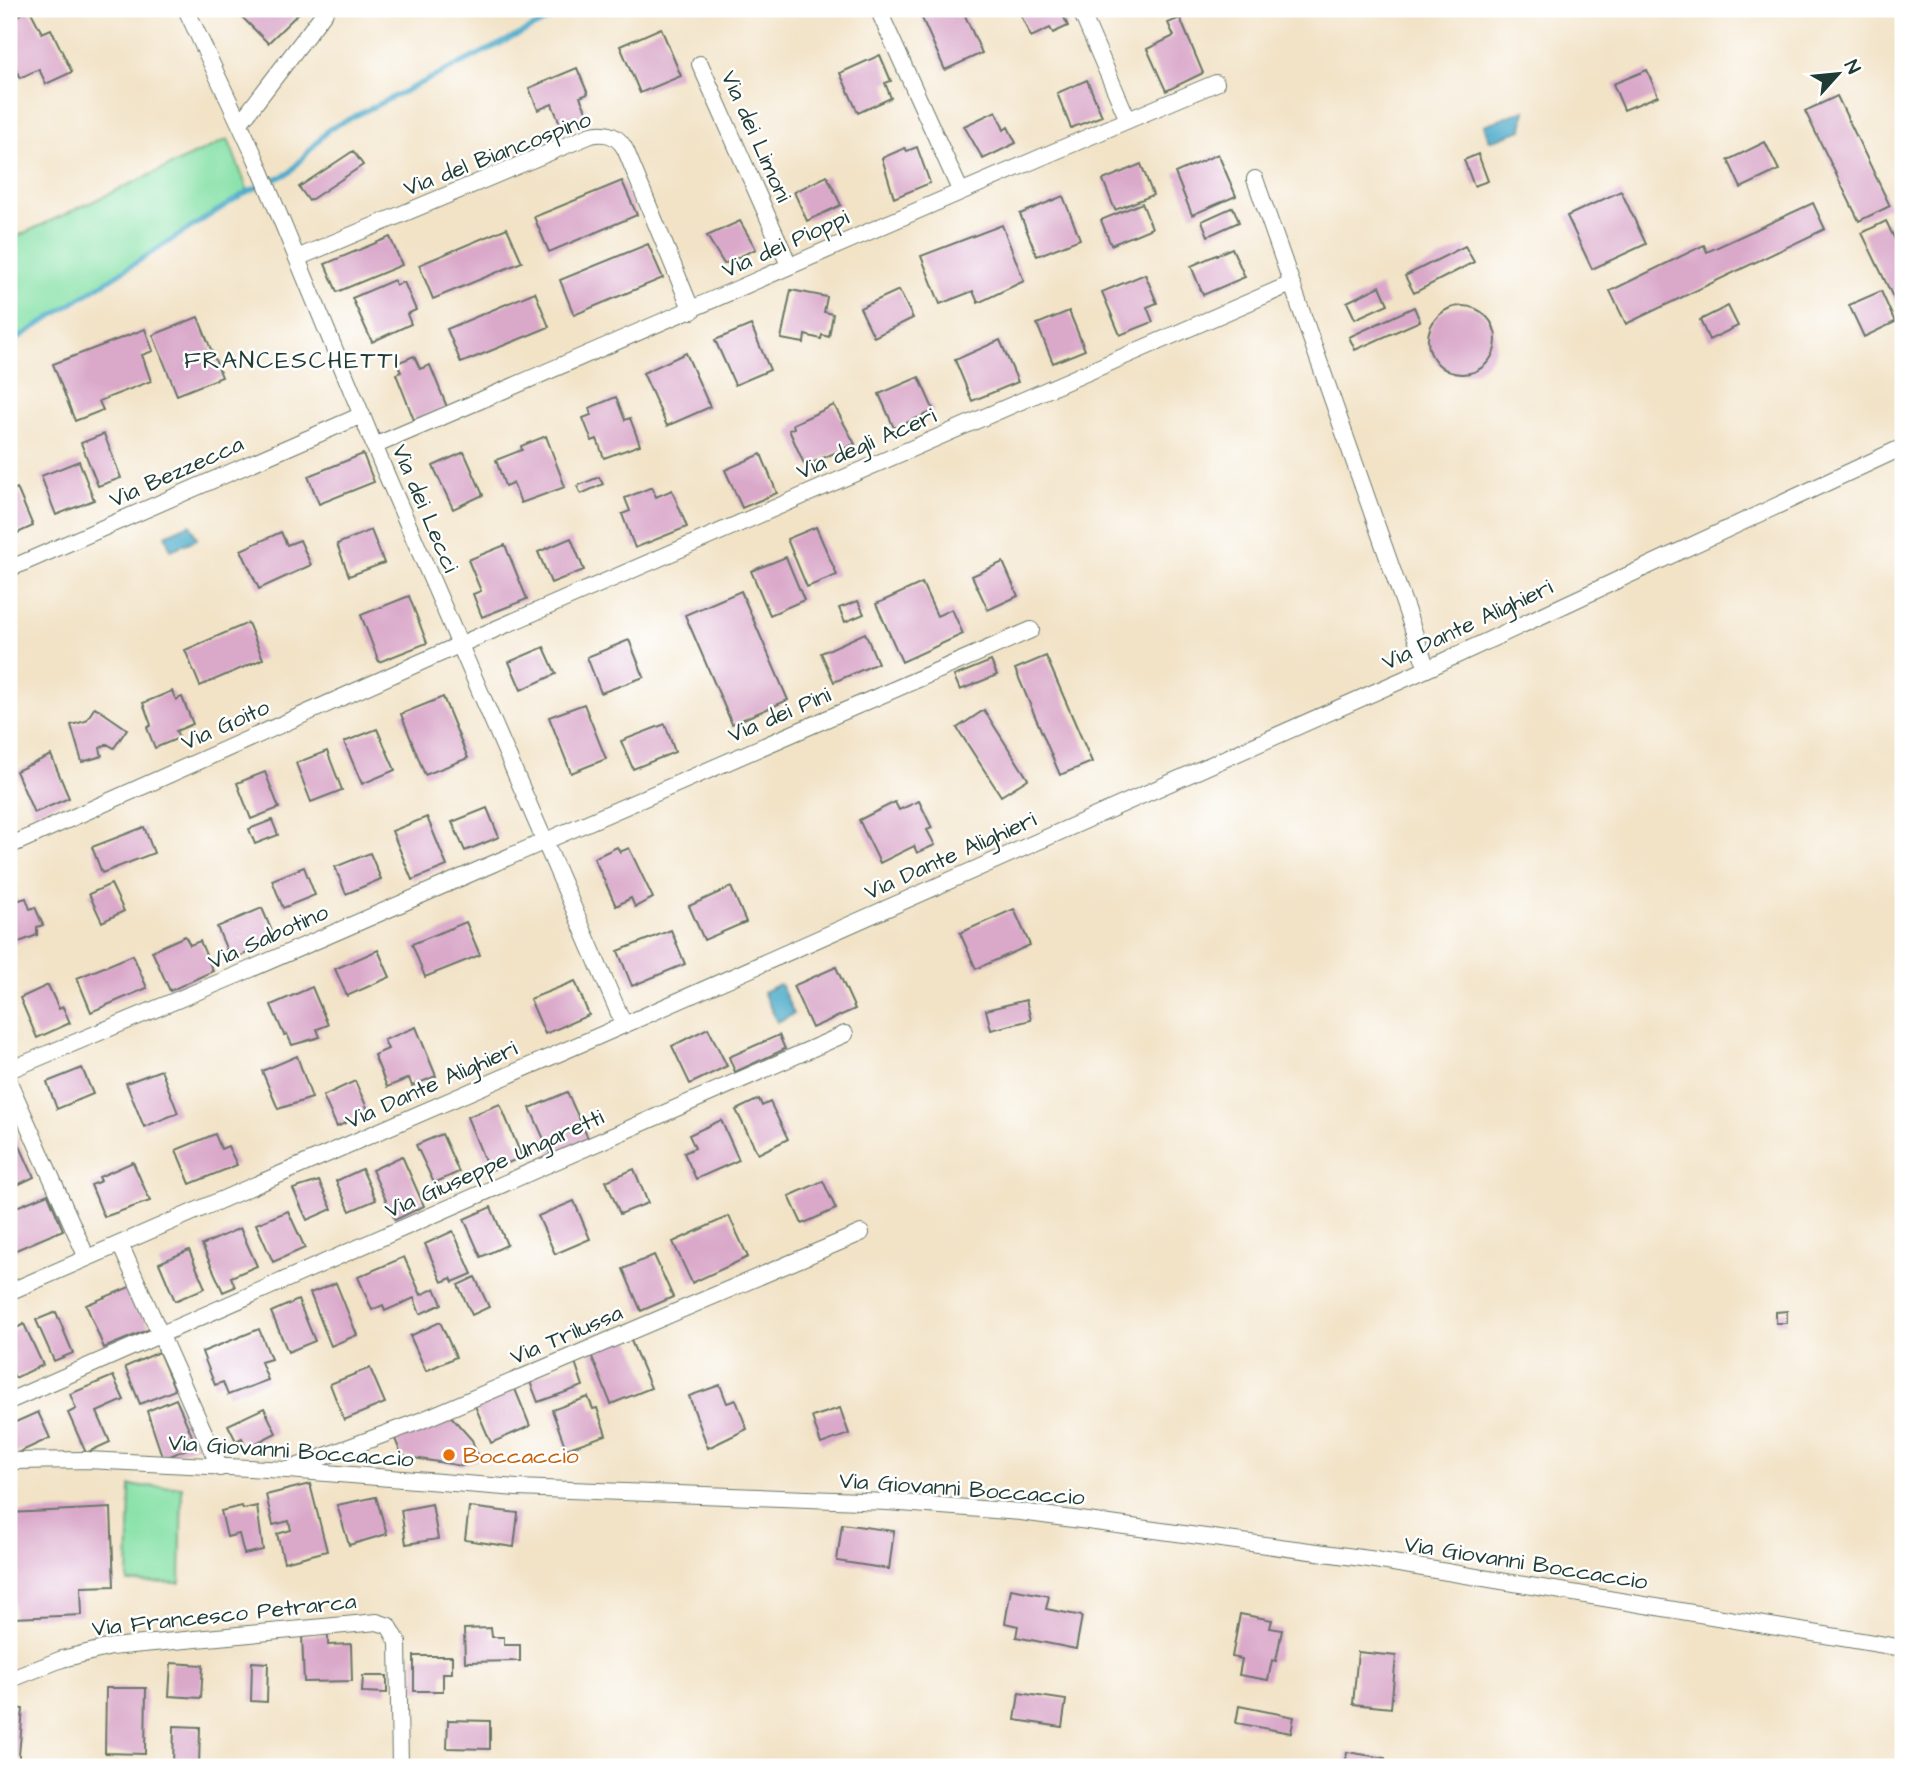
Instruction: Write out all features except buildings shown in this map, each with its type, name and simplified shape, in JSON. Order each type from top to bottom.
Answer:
[{"type":"street","name":"Via dei Lecci","points":[[186,9],[240,123],[374,446],[624,1025]]},
{"type":"street","points":[[240,123],[327,9]]},
{"type":"street","points":[[878,9],[960,190]]},
{"type":"street","points":[[1080,9],[1128,120]]},
{"type":"street","name":"Via dei Limoni","points":[[700,64],[789,265]]},
{"type":"street","name":"Via dei Pioppi","points":[[374,446],[691,311],[960,190],[1216,83]]},
{"type":"street","name":"Via del Biancospino","points":[[297,258],[591,135],[608,134],[622,143],[626,151],[691,311]]},
{"type":"street","points":[[1255,179],[1427,669]]},
{"type":"street","name":"Via degli Aceri","points":[[459,645],[1291,284]]},
{"type":"street","name":"Via Bezzecca","points":[[9,569],[362,415]]},
{"type":"street","name":"Via Dante Alighieri","points":[[9,1292],[624,1025],[1427,669],[1903,447]]},
{"type":"street","name":"Via dei Pini","points":[[544,840],[1031,630]]},
{"type":"street","name":"Via Goito","points":[[9,846],[459,645]]},
{"type":"street","name":"Via Sabotino","points":[[9,1070],[237,975],[544,840]]},
{"type":"street","name":"Via Giuseppe Ungaretti","points":[[9,1401],[845,1034]]},
{"type":"street","points":[[9,1082],[87,1258]]},
{"type":"street","name":"Via Trilussa","points":[[288,1470],[419,1421],[861,1233]]},
{"type":"street","points":[[120,1244],[220,1468]]},
{"type":"street","name":"Via Giovanni Boccaccio","points":[[9,1461],[66,1460],[288,1470],[507,1487],[888,1502],[1021,1512],[1369,1559],[1903,1648]]},
{"type":"street","name":"Via Francesco Petrarca","points":[[9,1680],[62,1659],[111,1647],[377,1622],[389,1626],[398,1642],[400,1767]]},
{"type":"green space","points":[[228,139],[248,191],[9,344],[9,240]]},
{"type":"green space","points":[[130,1486],[182,1487],[180,1583],[128,1582]]},
{"type":"water","points":[[1525,110],[1522,130],[1490,141],[1484,125]]},
{"type":"water","points":[[190,524],[197,539],[171,550],[165,535]]},
{"type":"water","points":[[780,984],[794,1014],[777,1022],[763,992]]},
{"type":"waterway","points":[[9,344],[245,193],[289,173],[329,129],[570,9]]},
{"type":"place","name":"Boccaccio","points":[[449,1455]]},
{"type":"district","name":"FRANCESCHETTI","points":[[292,360]]}]
